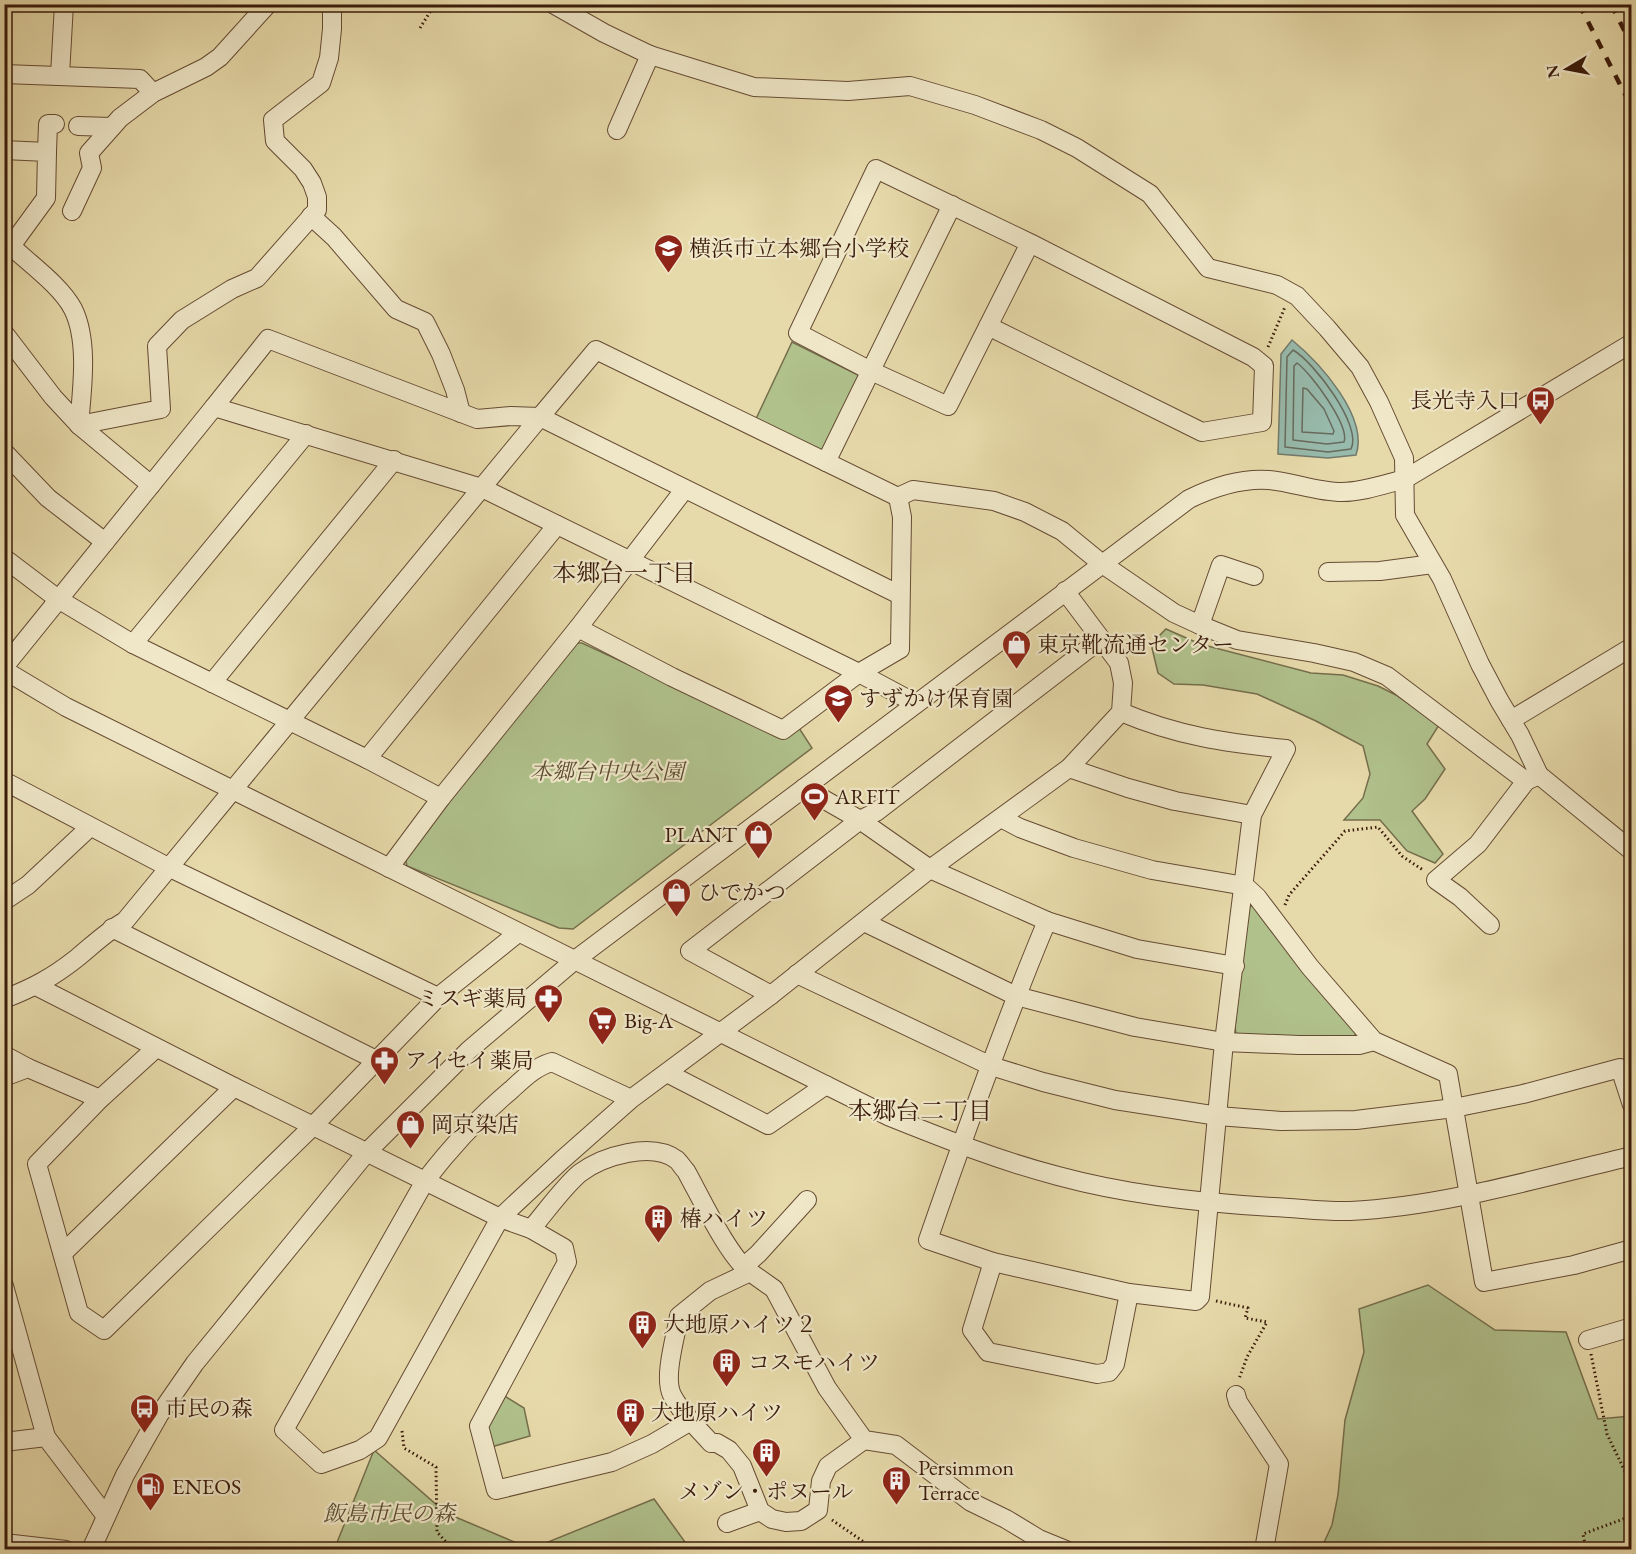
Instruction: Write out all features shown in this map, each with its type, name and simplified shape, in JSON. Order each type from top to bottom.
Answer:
[{"type":"street","points":[[60,75],[64,4]]},
{"type":"street","points":[[72,211],[92,168],[89,153],[120,118],[153,93],[206,67],[220,57],[268,4]]},
{"type":"street","points":[[79,425],[161,409],[157,346],[182,320],[232,289],[257,278],[316,210],[317,197],[312,183],[303,169],[275,141],[273,120],[321,83],[329,58],[332,4]]},
{"type":"street","points":[[553,4],[604,33],[650,55],[754,87],[848,91],[910,86],[975,105],[1041,130],[1077,148],[1150,195],[1208,268],[1277,285],[1297,296],[1343,346],[1372,387],[1404,458],[1405,515],[1433,564],[1480,664],[1511,720],[1532,778]]},
{"type":"street","points":[[617,130],[650,55]]},
{"type":"street","points":[[4,74],[140,79],[153,93]]},
{"type":"street","points":[[55,124],[48,124],[46,198],[8,244],[63,295],[73,310],[79,328],[83,364],[79,425]]},
{"type":"street","points":[[78,126],[112,127]]},
{"type":"street","points":[[4,150],[47,152]]},
{"type":"street","points":[[988,326],[1202,432],[1262,422],[1264,366],[1253,357],[1030,243],[876,169],[798,333],[871,371],[948,406],[988,326],[1030,243]]},
{"type":"street","points":[[826,462],[952,205]]},
{"type":"street","points":[[311,216],[334,237],[396,309],[425,322],[445,363],[461,413]]},
{"type":"street","points":[[4,333],[53,397],[79,425],[150,484]]},
{"type":"street","points":[[900,595],[540,417],[512,416],[477,419],[268,339],[58,598],[4,669],[66,707],[890,1117],[960,1145],[1057,1176],[1126,1191],[1209,1203],[1350,1211],[1417,1204],[1632,1156]]},
{"type":"street","points":[[91,1550],[125,1475],[159,1415],[195,1363],[367,1152],[469,1050],[575,960],[1189,499],[1211,488],[1242,481],[1270,480],[1317,490],[1343,492],[1405,479],[1632,343]]},
{"type":"street","points":[[4,999],[36,986],[76,958],[112,928],[125,921],[288,720],[596,350],[898,497]]},
{"type":"street","points":[[214,407],[482,488],[859,673],[915,704]]},
{"type":"street","points":[[133,644],[306,434]]},
{"type":"street","points":[[4,452],[48,498],[105,542]]},
{"type":"street","points":[[212,683],[394,460]]},
{"type":"street","points":[[389,868],[441,798],[578,628],[684,490]]},
{"type":"street","points":[[898,497],[913,490],[994,501],[1025,512],[1062,531],[1101,563],[1173,613],[1237,640],[1354,662],[1387,676],[1632,851]]},
{"type":"street","points":[[578,628],[672,677],[783,730],[859,673],[900,649],[902,517],[898,497]]},
{"type":"street","points":[[367,759],[557,525]]},
{"type":"street","points":[[4,558],[58,598],[133,644],[441,798]]},
{"type":"street","points":[[1328,572],[1380,571],[1433,564]]},
{"type":"street","points":[[1200,625],[1221,565],[1254,576]]},
{"type":"street","points":[[631,1099],[552,1062],[538,1066],[487,1110],[445,1155],[425,1181],[284,1430],[321,1464],[360,1450],[378,1438],[500,1218],[631,1099],[771,995],[930,869],[1069,768],[1122,712],[1123,683],[1119,663],[1065,591]]},
{"type":"street","points":[[771,995],[690,951],[1101,639]]},
{"type":"street","points":[[1511,720],[1632,647]]},
{"type":"street","points":[[1047,921],[960,1145],[928,1240],[993,1262],[1129,1293],[1196,1301],[1200,1297],[1224,1042],[1252,815],[1286,749],[1199,738],[1147,723],[1122,712]]},
{"type":"street","points":[[1069,768],[1175,801],[1252,815]]},
{"type":"street","points":[[1490,925],[1460,897],[1436,880],[1478,844],[1532,778]]},
{"type":"street","points":[[7,787],[438,997]]},
{"type":"street","points":[[804,788],[860,820],[930,869],[1047,921],[1137,949],[1235,966]]},
{"type":"street","points":[[1001,818],[1020,828],[1074,848],[1152,870],[1245,886],[1257,897],[1310,967],[1374,1041],[1448,1074],[1484,1282],[1574,1265],[1632,1249]]},
{"type":"street","points":[[4,901],[28,885],[90,827]]},
{"type":"street","points":[[864,922],[1016,996],[1135,1027],[1224,1042],[1359,1045],[1374,1041]]},
{"type":"street","points":[[112,928],[376,1060]]},
{"type":"street","points":[[156,1048],[100,1099],[37,1164],[79,1313],[104,1330],[314,1125],[438,997],[518,933]]},
{"type":"street","points":[[797,974],[991,1066],[1115,1100],[1218,1116],[1281,1120],[1356,1120],[1454,1108],[1523,1094],[1620,1068],[1632,1105]]},
{"type":"street","points":[[36,986],[234,1087],[500,1218],[531,1229],[564,1248],[567,1262],[479,1426],[496,1490],[612,1462],[652,1444],[691,1421]]},
{"type":"street","points":[[4,1055],[28,1068],[100,1099]]},
{"type":"street","points":[[4,1077],[28,1068]]},
{"type":"street","points":[[667,1073],[768,1125],[826,1085]]},
{"type":"street","points":[[63,1253],[234,1087]]},
{"type":"street","points":[[531,1229],[578,1175],[592,1165],[643,1150],[657,1152],[677,1160],[686,1171],[728,1245],[747,1270],[774,1289],[827,1388],[864,1440]]},
{"type":"street","points":[[807,1200],[758,1254],[747,1270],[710,1291],[680,1316],[670,1371],[671,1394],[711,1443],[717,1443],[729,1450],[742,1466],[760,1511],[772,1519],[786,1522],[801,1521],[818,1510],[821,1481],[828,1466],[864,1440],[896,1445],[971,1502],[1039,1539],[1066,1550]]},
{"type":"street","points":[[993,1262],[972,1330],[988,1352],[1097,1374],[1109,1372],[1115,1364],[1129,1293]]},
{"type":"street","points":[[4,1286],[9,1324],[46,1437],[105,1515]]},
{"type":"street","points":[[1588,1340],[1632,1327]]},
{"type":"street","points":[[1236,1395],[1238,1402],[1279,1464],[1264,1550]]},
{"type":"street","points":[[4,1442],[46,1437]]},
{"type":"street","points":[[727,1523],[760,1511]]},
{"type":"street","points":[[4,1543],[66,1550]]},
{"type":"path","points":[[420,28],[435,4]]},
{"type":"path","points":[[1260,363],[1286,305]]},
{"type":"path","points":[[1277,923],[1289,895],[1345,831],[1378,827],[1402,856],[1436,880]]},
{"type":"path","points":[[1200,1297],[1248,1308],[1245,1318],[1267,1322],[1246,1357],[1236,1395]]},
{"type":"path","points":[[1588,1340],[1607,1434],[1632,1486]]},
{"type":"path","points":[[394,1410],[399,1414],[404,1448],[436,1467],[436,1532],[448,1544],[447,1550]]},
{"type":"path","points":[[818,1510],[864,1542],[871,1550]]},
{"type":"path","points":[[1586,1550],[1583,1534],[1632,1514]]},
{"type":"green space","points":[[792,342],[862,377],[823,451],[754,423]]},
{"type":"green space","points":[[1166,629],[1200,644],[1311,673],[1343,675],[1378,686],[1396,695],[1439,725],[1427,744],[1445,769],[1425,799],[1412,811],[1443,854],[1435,863],[1407,851],[1380,820],[1344,820],[1363,798],[1370,774],[1363,746],[1257,694],[1203,685],[1174,684],[1158,673],[1151,644]]},
{"type":"green space","name":"本郷台中央公園","points":[[575,643],[582,643],[782,736],[799,728],[812,748],[573,929],[559,928],[407,866],[405,858]]},
{"type":"green space","points":[[1259,905],[1356,1027],[1355,1036],[1347,1039],[1236,1034],[1247,909]]},
{"type":"green space","points":[[1428,1285],[1495,1330],[1566,1332],[1598,1419],[1631,1416],[1631,1549],[1321,1549],[1332,1525],[1338,1495],[1345,1420],[1364,1352],[1359,1309]]},
{"type":"green space","points":[[503,1395],[524,1408],[530,1436],[491,1447],[486,1428]]},
{"type":"green space","name":"飯島市民の森","points":[[374,1450],[446,1513],[531,1549],[654,1499],[690,1549],[334,1550]]},
{"type":"water","points":[[1292,340],[1328,376],[1349,408],[1358,440],[1356,455],[1328,458],[1278,454],[1281,354]]},
{"type":"railway","points":[[1579,4],[1632,108]]},
{"type":"railway","points":[[1611,4],[1632,46]]},
{"type":"place","name":"横浜市立本郷台小学校","points":[[668,274]]},
{"type":"place","name":"長光寺入口","points":[[1541,426]]},
{"type":"place","name":"東京靴流通センター","points":[[1016,670]]},
{"type":"place","name":"すずかけ保育園","points":[[838,724]]},
{"type":"place","name":"ARFIT","points":[[814,822]]},
{"type":"place","name":"PLANT","points":[[758,860]]},
{"type":"place","name":"ひでかつ","points":[[677,918]]},
{"type":"place","name":"ミスギ薬局","points":[[548,1024]]},
{"type":"place","name":"Big-A","points":[[603,1046]]},
{"type":"place","name":"アイセイ薬局","points":[[384,1086]]},
{"type":"place","name":"岡京染店","points":[[410,1150]]},
{"type":"place","name":"椿ハイツ","points":[[659,1244]]},
{"type":"place","name":"大地原ハイツ２","points":[[642,1350]]},
{"type":"place","name":"コスモハイツ","points":[[727,1388]]},
{"type":"place","name":"市民の森","points":[[144,1434]]},
{"type":"place","name":"大地原ハイツ","points":[[630,1438]]},
{"type":"place","name":"メゾン・ポヌール","points":[[766,1478]]},
{"type":"place","name":"Persimmon Terrace","points":[[897,1506]]},
{"type":"place","name":"ENEOS","points":[[151,1512]]},
{"type":"district","name":"本郷台一丁目","points":[[624,572]]},
{"type":"district","name":"本郷台二丁目","points":[[920,1110]]}]
